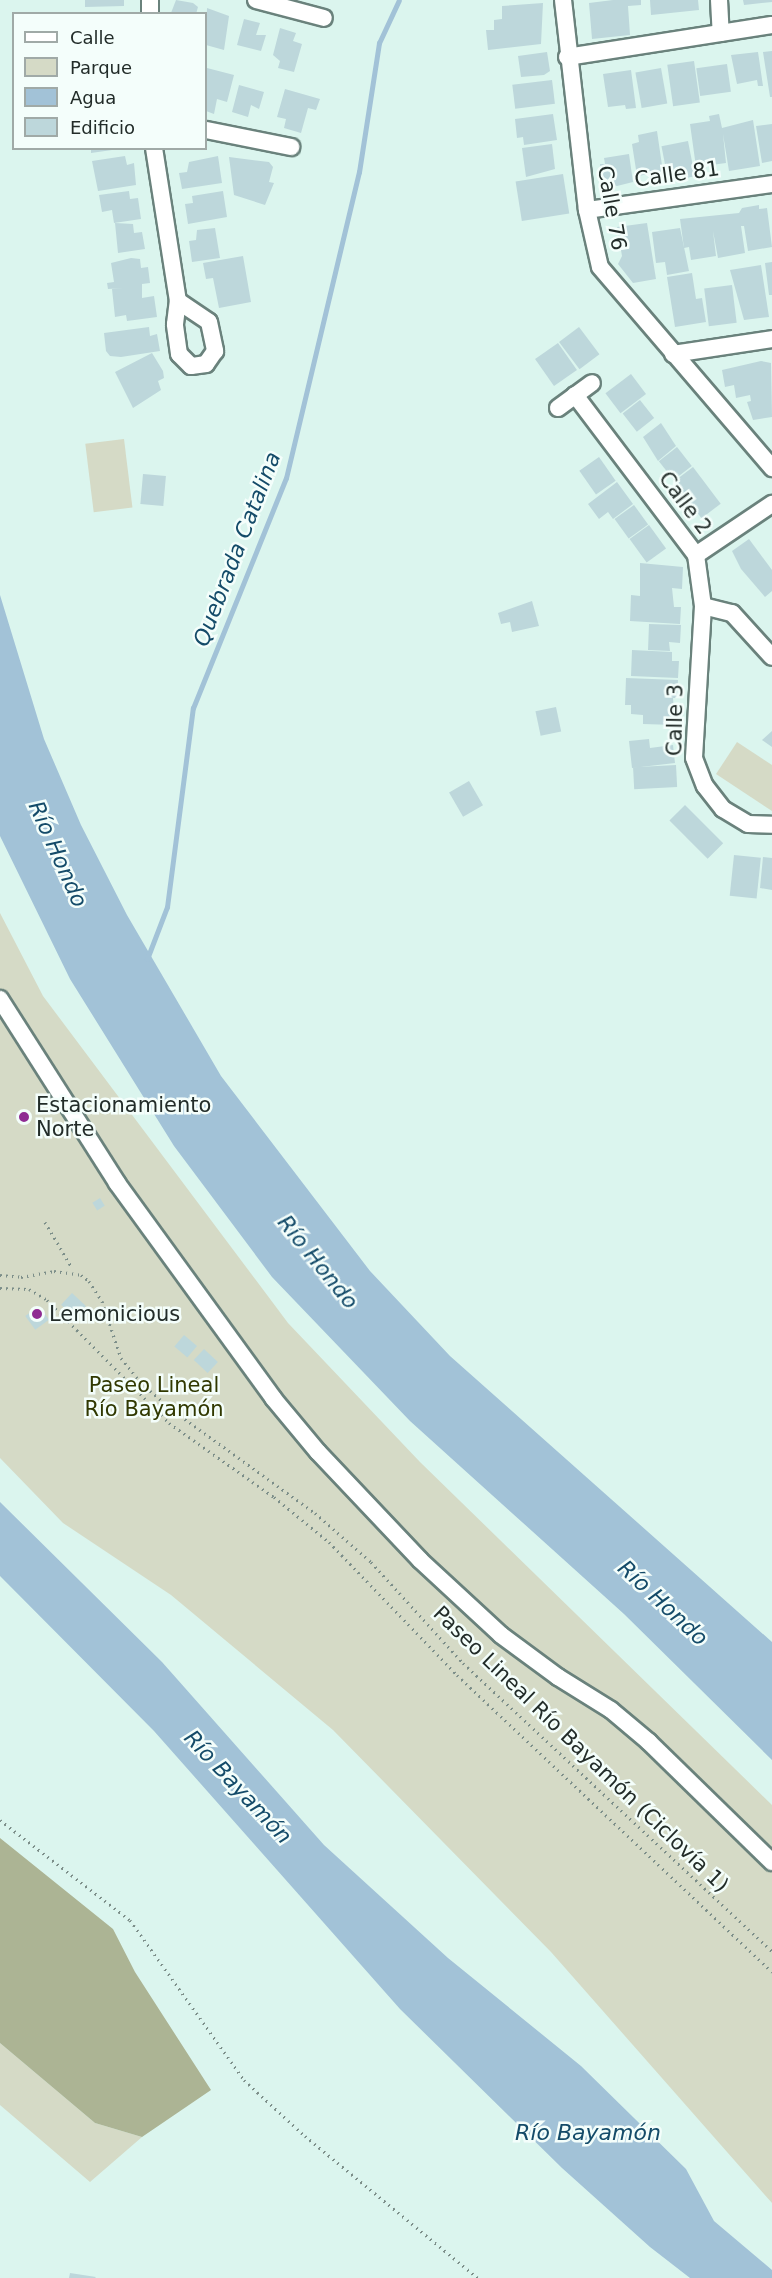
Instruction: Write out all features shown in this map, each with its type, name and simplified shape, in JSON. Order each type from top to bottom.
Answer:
[{"type":"street","points":[[255,0],[324,18]]},
{"type":"street","name":"Calle 76","points":[[563,0],[567,57],[587,210],[600,267],[772,468]]},
{"type":"street","points":[[718,0],[721,33]]},
{"type":"street","points":[[567,57],[772,25]]},
{"type":"street","points":[[207,130],[291,147]]},
{"type":"street","points":[[154,150],[178,302]]},
{"type":"street","name":"Calle 81","points":[[587,210],[772,184]]},
{"type":"street","points":[[673,354],[772,339]]},
{"type":"street","points":[[558,408],[592,382]]},
{"type":"street","name":"Calle 2","points":[[575,395],[696,555],[703,606]]},
{"type":"street","points":[[696,555],[772,504]]},
{"type":"street","points":[[703,606],[732,614],[772,657]]},
{"type":"street","name":"Calle 3","points":[[703,606],[694,758],[705,786],[723,809],[748,824],[772,825]]},
{"type":"street","points":[[0,999],[117,1184],[273,1398],[318,1452],[428,1568],[501,1635],[558,1677],[611,1710],[649,1742],[772,1862]]},
{"type":"path","points":[[45,1222],[71,1266]]},
{"type":"path","name":"Paseo Lineal Río Bayamón (Ciclovía 1)","points":[[0,1275],[21,1277],[54,1271],[81,1275],[89,1281],[102,1301],[121,1358],[146,1388],[315,1513],[371,1562],[463,1663],[772,1951]]},
{"type":"path","points":[[0,1288],[28,1289],[47,1300],[169,1423],[274,1497],[329,1542],[457,1675],[772,1972]]},
{"type":"path","points":[[0,1820],[130,1920],[244,2080],[305,2136],[478,2278]]},
{"type":"green space","points":[[124,439],[132,507],[94,512],[85,444]]},
{"type":"green space","points":[[737,742],[772,765],[772,811],[716,774]]},
{"type":"green space","name":"Paseo Lineal Río Bayamón","points":[[0,913],[43,996],[288,1323],[420,1462],[772,1805],[772,2203],[551,1952],[333,1730],[171,1595],[63,1523],[0,1458]]},
{"type":"green space","points":[[0,1838],[113,1929],[135,1972],[211,2090],[142,2137],[95,2123],[0,2043]]},
{"type":"green space","points":[[0,2043],[95,2123],[142,2137],[90,2182],[0,2105]]},
{"type":"water","name":"Río Hondo","points":[[0,595],[44,739],[81,825],[127,915],[221,1076],[370,1271],[450,1356],[772,1642],[772,1760],[624,1614],[410,1421],[272,1277],[174,1146],[70,979],[0,836]]},
{"type":"water","name":"Río Bayamón","points":[[0,1502],[162,1662],[324,1845],[448,1958],[581,2066],[686,2169],[714,2221],[772,2270],[772,2278],[690,2278],[650,2247],[562,2168],[400,2009],[154,1731],[0,1576]]},
{"type":"building","points":[[85,0],[124,0],[124,6],[85,7]]},
{"type":"building","points":[[176,0],[193,3],[198,7],[197,12],[171,12]]},
{"type":"building","points":[[641,0],[641,5],[628,6],[630,35],[592,39],[589,3]]},
{"type":"building","points":[[650,0],[698,0],[699,10],[651,15]]},
{"type":"building","points":[[743,0],[772,0],[772,2],[744,5]]},
{"type":"building","points":[[543,3],[541,44],[488,50],[486,30],[494,30],[494,20],[502,19],[502,6]]},
{"type":"building","points":[[207,8],[229,16],[224,50],[207,45]]},
{"type":"building","points":[[244,19],[260,23],[256,35],[266,35],[261,51],[237,45]]},
{"type":"building","points":[[280,28],[296,33],[293,41],[302,44],[294,72],[278,68],[280,61],[273,55]]},
{"type":"building","points":[[772,51],[772,97],[770,97],[763,52]]},
{"type":"building","points":[[547,52],[550,71],[544,75],[521,77],[518,56]]},
{"type":"building","points":[[758,52],[763,86],[758,86],[757,80],[737,84],[731,55]]},
{"type":"building","points":[[694,61],[700,103],[673,106],[667,65]]},
{"type":"building","points":[[727,64],[731,92],[700,96],[696,68]]},
{"type":"building","points":[[207,68],[234,75],[227,102],[217,99],[214,114],[207,111]]},
{"type":"building","points":[[661,68],[667,103],[642,108],[635,73]]},
{"type":"building","points":[[631,70],[636,108],[626,109],[625,105],[608,107],[603,74]]},
{"type":"building","points":[[552,80],[555,104],[515,109],[512,85]]},
{"type":"building","points":[[239,85],[264,92],[259,109],[251,105],[248,117],[232,112]]},
{"type":"building","points":[[285,89],[320,99],[316,110],[308,108],[301,133],[284,128],[286,119],[277,117]]},
{"type":"building","points":[[553,114],[557,140],[524,145],[523,137],[517,138],[515,119]]},
{"type":"building","points":[[719,114],[722,128],[753,120],[760,166],[729,171],[723,134],[726,163],[696,167],[690,124],[710,121],[709,116]]},
{"type":"building","points":[[772,124],[772,161],[762,163],[756,126]]},
{"type":"building","points":[[657,131],[663,172],[637,176],[632,144],[639,142],[638,135]]},
{"type":"building","points":[[688,141],[695,176],[668,181],[661,146]]},
{"type":"building","points":[[552,144],[555,169],[526,177],[522,148]]},
{"type":"building","points":[[91,150],[112,150],[91,153]]},
{"type":"building","points":[[629,154],[633,182],[617,186],[603,182],[600,164],[605,164],[604,158]]},
{"type":"building","points":[[125,156],[127,165],[134,163],[136,185],[98,191],[92,161]]},
{"type":"building","points":[[218,156],[222,183],[182,189],[179,173],[187,172],[189,162]]},
{"type":"building","points":[[229,157],[269,162],[273,167],[269,182],[274,183],[265,205],[234,195]]},
{"type":"building","points":[[563,174],[569,214],[522,221],[516,182]]},
{"type":"building","points":[[129,191],[130,199],[138,198],[141,219],[114,223],[112,210],[102,212],[99,195]]},
{"type":"building","points":[[223,191],[227,217],[188,224],[185,204],[193,203],[192,196]]},
{"type":"building","points":[[759,205],[759,209],[767,208],[772,247],[748,251],[744,226],[741,226],[745,253],[718,258],[713,231],[716,256],[691,260],[689,247],[684,248],[680,219],[739,213],[742,208]]},
{"type":"building","points":[[115,223],[133,224],[134,233],[142,232],[145,249],[118,253]]},
{"type":"building","points":[[647,223],[656,279],[633,283],[618,264],[622,256],[617,227]]},
{"type":"building","points":[[215,228],[220,258],[192,262],[189,241],[196,240],[197,230]]},
{"type":"building","points":[[680,228],[689,271],[667,275],[665,262],[656,263],[652,232]]},
{"type":"building","points":[[243,256],[251,302],[219,308],[213,278],[206,279],[203,263]]},
{"type":"building","points":[[131,258],[140,259],[141,268],[148,267],[150,283],[142,284],[142,298],[154,296],[157,317],[127,321],[126,315],[115,317],[112,289],[123,288],[108,289],[107,283],[114,282],[111,263]]},
{"type":"building","points":[[772,262],[772,295],[769,295],[765,263]]},
{"type":"building","points":[[761,265],[769,317],[744,320],[730,270]]},
{"type":"building","points":[[692,273],[696,299],[702,298],[706,322],[675,327],[667,277]]},
{"type":"building","points":[[732,285],[737,323],[709,326],[704,288]]},
{"type":"building","points":[[149,327],[150,336],[157,334],[160,351],[121,357],[110,356],[106,351],[104,333]]},
{"type":"building","points":[[579,327],[599,354],[579,369],[559,342]]},
{"type":"building","points":[[558,343],[577,370],[554,386],[535,359]]},
{"type":"building","points":[[152,353],[163,371],[164,378],[158,381],[161,390],[133,408],[115,372]]},
{"type":"building","points":[[761,361],[771,363],[772,417],[753,420],[747,402],[751,401],[750,395],[736,398],[734,385],[725,387],[722,370]]},
{"type":"building","points":[[631,374],[646,394],[620,413],[605,393]]},
{"type":"building","points":[[640,400],[654,418],[637,432],[623,414]]},
{"type":"building","points":[[661,423],[676,446],[658,461],[643,437]]},
{"type":"building","points":[[677,447],[692,466],[674,480],[659,461]]},
{"type":"building","points":[[599,457],[616,481],[596,495],[579,471]]},
{"type":"building","points":[[693,467],[721,504],[702,518],[674,481]]},
{"type":"building","points":[[143,474],[166,476],[163,506],[140,504]]},
{"type":"building","points":[[617,482],[633,504],[613,519],[608,512],[599,519],[588,504]]},
{"type":"building","points":[[634,505],[648,524],[629,539],[615,519]]},
{"type":"building","points":[[649,525],[666,548],[647,563],[630,539]]},
{"type":"building","points":[[749,539],[772,570],[772,591],[765,597],[741,569],[732,551]]},
{"type":"building","points":[[640,563],[683,567],[682,589],[672,588],[674,607],[681,607],[680,624],[630,621],[631,595],[640,596]]},
{"type":"building","points":[[532,601],[539,626],[512,632],[510,622],[501,624],[498,613]]},
{"type":"building","points":[[649,624],[681,625],[680,643],[669,642],[670,651],[648,650]]},
{"type":"building","points":[[632,650],[672,652],[672,661],[679,661],[678,678],[631,676]]},
{"type":"building","points":[[626,678],[678,680],[677,698],[673,698],[675,725],[643,724],[643,715],[631,714],[631,705],[625,705]]},
{"type":"building","points":[[556,707],[561,731],[541,736],[535,711]]},
{"type":"building","points":[[772,731],[772,747],[762,740]]},
{"type":"building","points":[[649,739],[650,748],[673,745],[675,763],[632,768],[629,741]]},
{"type":"building","points":[[676,765],[677,787],[634,789],[633,767]]},
{"type":"building","points":[[469,781],[483,805],[463,817],[449,792]]},
{"type":"building","points":[[685,805],[723,843],[708,859],[669,821]]},
{"type":"building","points":[[734,855],[761,858],[757,899],[730,896]]},
{"type":"building","points":[[763,857],[772,858],[772,890],[760,888]]},
{"type":"building","points":[[100,1198],[105,1206],[97,1210],[92,1203]]},
{"type":"building","points":[[72,1293],[86,1306],[75,1318],[61,1305]]},
{"type":"building","points":[[39,1306],[49,1320],[35,1330],[25,1316]]},
{"type":"building","points":[[184,1335],[197,1346],[187,1357],[174,1346]]},
{"type":"building","points":[[204,1349],[218,1362],[208,1373],[194,1360]]},
{"type":"building","points":[[70,2273],[96,2277],[69,2278]]},
{"type":"waterway","name":"Quebrada Catalina","points":[[147,959],[167,907],[193,708],[286,478],[359,172],[379,43],[399,0]]},
{"type":"place","name":"Estacionamiento Norte","points":[[24,1117]]},
{"type":"place","name":"Lemonicious","points":[[37,1314]]}]
